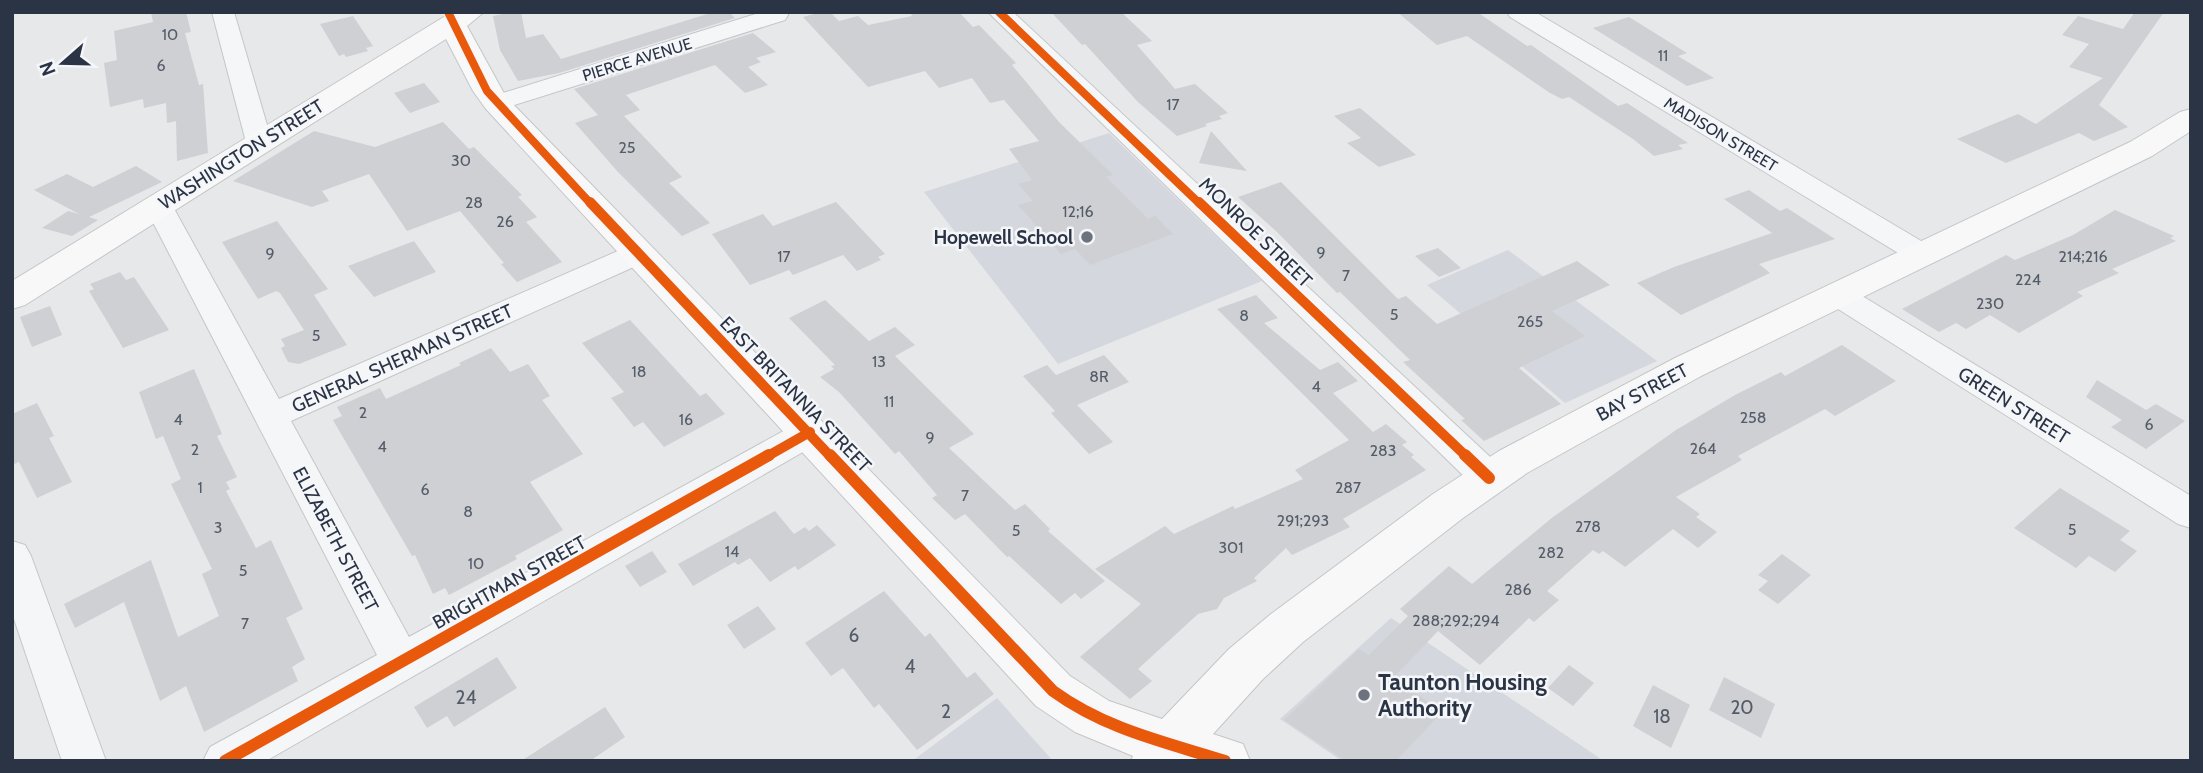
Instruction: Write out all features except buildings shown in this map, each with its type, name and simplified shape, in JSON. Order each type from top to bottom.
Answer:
[{"type":"street","points":[[223,12],[260,142]]},
{"type":"street","name":"MONROE STREET","points":[[999,12],[1489,478]]},
{"type":"street","name":"MADISON STREET","points":[[1518,12],[1923,255]]},
{"type":"street","name":"PIERCE AVENUE","points":[[496,103],[777,15]]},
{"type":"street","name":"WASHINGTON STREET","points":[[12,298],[457,16]]},
{"type":"street","name":"EAST BRITANNIA STREET","points":[[457,16],[487,91],[496,103],[1053,691],[1074,708],[1162,752],[1225,761]]},
{"type":"street","name":"BAY STREET","points":[[1162,752],[1245,664],[1287,628],[1489,478],[1639,393],[2141,149],[2189,121]]},
{"type":"street","name":"GENERAL SHERMAN STREET","points":[[158,205],[271,416],[637,254]]},
{"type":"street","name":"GREEN STREET","points":[[1838,295],[2191,514]]},
{"type":"street","name":"ELIZABETH STREET","points":[[271,416],[402,663]]},
{"type":"street","name":"BRIGHTMAN STREET","points":[[225,761],[810,432]]},
{"type":"street","points":[[12,556],[85,761]]},
{"type":"shaded area","name":"Hopewell School","points":[[1109,133],[1262,281],[1058,364],[924,192]]},
{"type":"shaded area","points":[[1508,250],[1657,361],[1565,403],[1427,285]]},
{"type":"shaded area","points":[[1391,618],[1601,759],[1600,761],[1342,761],[1280,719]]},
{"type":"shaded area","points":[[997,698],[1053,761],[912,761]]},
{"type":"cycle path","points":[[448,12],[487,91],[496,103],[1053,691],[1072,705],[1113,726],[1225,761]]},
{"type":"cycle path","points":[[999,12],[1489,478]]},
{"type":"cycle path","points":[[225,761],[810,432]]},
{"type":"place","name":"Hopewell School","points":[[1087,237]]},
{"type":"place","name":"Taunton Housing Authority","points":[[1364,695]]}]
